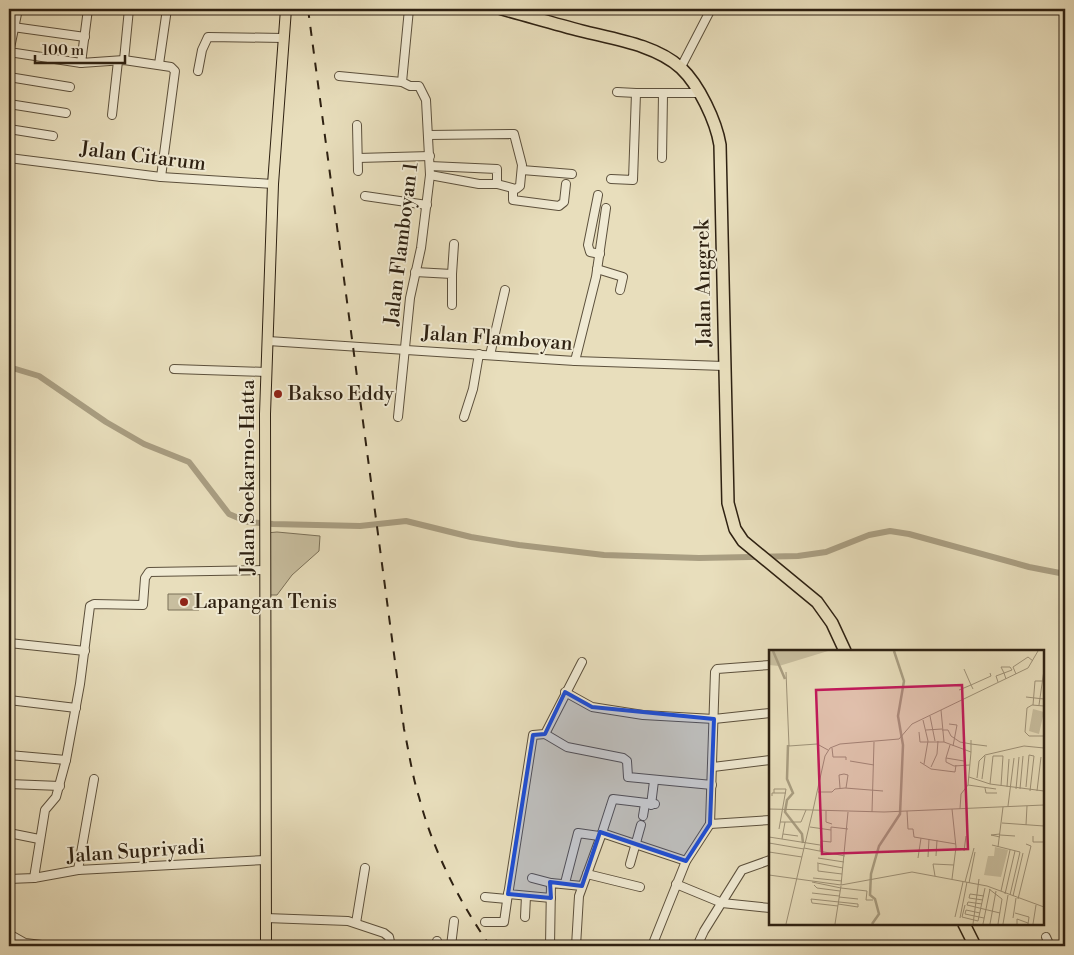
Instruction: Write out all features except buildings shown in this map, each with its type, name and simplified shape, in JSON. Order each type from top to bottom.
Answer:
[{"type":"highway","name":"Jalan Anggrek","points":[[502,9],[635,45],[666,58],[681,68],[715,122],[720,145],[728,504],[735,529],[743,541],[817,602],[832,623],[845,650]]},
{"type":"highway","points":[[964,925],[975,946]]},
{"type":"main road","name":"Jalan Soekarno-Hatta","points":[[266,946],[266,372],[273,184],[286,9]]},
{"type":"street","points":[[18,9],[9,52],[81,63],[121,60],[159,64],[174,68],[175,75],[161,177]]},
{"type":"street","points":[[81,63],[88,9]]},
{"type":"street","points":[[112,114],[129,9]]},
{"type":"street","points":[[159,64],[167,9]]},
{"type":"street","points":[[339,76],[402,82],[409,9]]},
{"type":"street","points":[[681,68],[711,9]]},
{"type":"street","points":[[13,27],[85,37]]},
{"type":"street","points":[[198,71],[202,50],[208,37],[247,36],[284,38]]},
{"type":"street","points":[[9,77],[70,87]]},
{"type":"street","name":"Jalan Flamboyan 1","points":[[398,417],[411,286],[421,248],[430,175],[426,100],[420,88],[402,82]]},
{"type":"street","points":[[617,92],[698,93]]},
{"type":"street","points":[[611,179],[633,180],[636,93]]},
{"type":"street","points":[[662,158],[663,94]]},
{"type":"street","points":[[9,104],[66,113]]},
{"type":"street","points":[[357,125],[358,170]]},
{"type":"street","points":[[9,129],[53,136]]},
{"type":"street","points":[[428,135],[514,134],[522,170],[519,189],[497,184],[466,182],[430,175]]},
{"type":"street","points":[[358,158],[430,156]]},
{"type":"street","name":"Jalan Citarum","points":[[9,158],[161,177],[273,184]]},
{"type":"street","points":[[430,166],[497,170],[497,184]]},
{"type":"street","points":[[522,170],[572,174]]},
{"type":"street","points":[[513,189],[513,200],[559,206],[564,202],[566,184]]},
{"type":"street","points":[[598,194],[588,244],[590,252],[600,254]]},
{"type":"street","points":[[365,196],[427,205]]},
{"type":"street","points":[[575,361],[597,269],[606,208]]},
{"type":"street","points":[[452,305],[454,244]]},
{"type":"street","points":[[597,269],[623,277],[620,290]]},
{"type":"street","points":[[415,272],[452,274]]},
{"type":"street","points":[[490,355],[505,290]]},
{"type":"street","name":"Jalan Flamboyan","points":[[268,341],[575,361],[724,366]]},
{"type":"street","points":[[464,417],[473,389],[479,354]]},
{"type":"street","points":[[174,369],[266,372]]},
{"type":"street","points":[[34,878],[45,810],[56,798],[66,760],[92,605],[143,605],[145,578],[149,572],[265,570]]},
{"type":"street","points":[[9,643],[84,651]]},
{"type":"street","points":[[545,734],[582,662]]},
{"type":"street","points":[[652,946],[686,861],[710,824],[715,672],[717,669],[769,665]]},
{"type":"street","points":[[565,692],[592,707],[644,715],[714,719],[769,713]]},
{"type":"street","points":[[9,700],[76,708]]},
{"type":"street","points":[[485,922],[504,922],[533,736],[545,734],[567,747],[623,758],[627,761],[627,776],[654,781],[712,785]]},
{"type":"street","points":[[9,755],[66,760]]},
{"type":"street","points":[[713,767],[769,760]]},
{"type":"street","points":[[78,870],[94,779]]},
{"type":"street","points":[[643,816],[650,804],[654,781]]},
{"type":"street","points":[[9,784],[60,786]]},
{"type":"street","points":[[576,946],[579,896],[613,799],[650,804]]},
{"type":"street","points":[[710,824],[769,820]]},
{"type":"street","points":[[630,864],[641,825]]},
{"type":"street","points":[[9,833],[39,839]]},
{"type":"street","points":[[566,883],[578,833],[600,835],[637,844],[686,861]]},
{"type":"street","points":[[698,946],[722,902],[745,868],[769,860]]},
{"type":"street","name":"Jalan Supriyadi","points":[[9,879],[34,878],[78,870],[265,868]]},
{"type":"street","points":[[356,923],[365,868]]},
{"type":"street","points":[[587,874],[640,887]]},
{"type":"street","points":[[532,878],[551,883],[582,886]]},
{"type":"street","points":[[550,946],[551,883]]},
{"type":"street","points":[[676,884],[722,902],[769,908]]},
{"type":"street","points":[[525,917],[526,896]]},
{"type":"street","points":[[485,897],[526,896],[551,898]]},
{"type":"street","points":[[266,918],[332,920],[356,923],[384,933],[388,937],[391,946]]},
{"type":"street","points":[[451,946],[454,921]]},
{"type":"street","points":[[9,934],[25,943],[50,946]]},
{"type":"street","points":[[1046,937],[1050,946]]},
{"type":"highlighted area","points":[[565,692],[592,707],[714,719],[710,824],[686,861],[600,832],[582,886],[550,882],[551,898],[508,894],[533,735],[545,734]]},
{"type":"shaded area","points":[[277,532],[320,536],[319,551],[292,575],[277,595],[265,595],[266,533]]},
{"type":"shaded area","name":"Lapangan Tenis","points":[[168,594],[200,594],[199,610],[168,610]]},
{"type":"waterway","points":[[9,367],[39,376],[106,422],[144,444],[189,462],[229,514],[248,522],[360,526],[406,521],[471,537],[519,545],[604,555],[699,558],[798,556],[826,552],[869,535],[890,531],[909,534],[1029,567],[1065,574]]},
{"type":"railway","points":[[308,9],[404,729],[412,772],[439,856],[468,911],[490,946]]},
{"type":"place","name":"Bakso Eddy","points":[[278,394]]},
{"type":"place","name":"Lapangan Tenis","points":[[184,602]]}]
